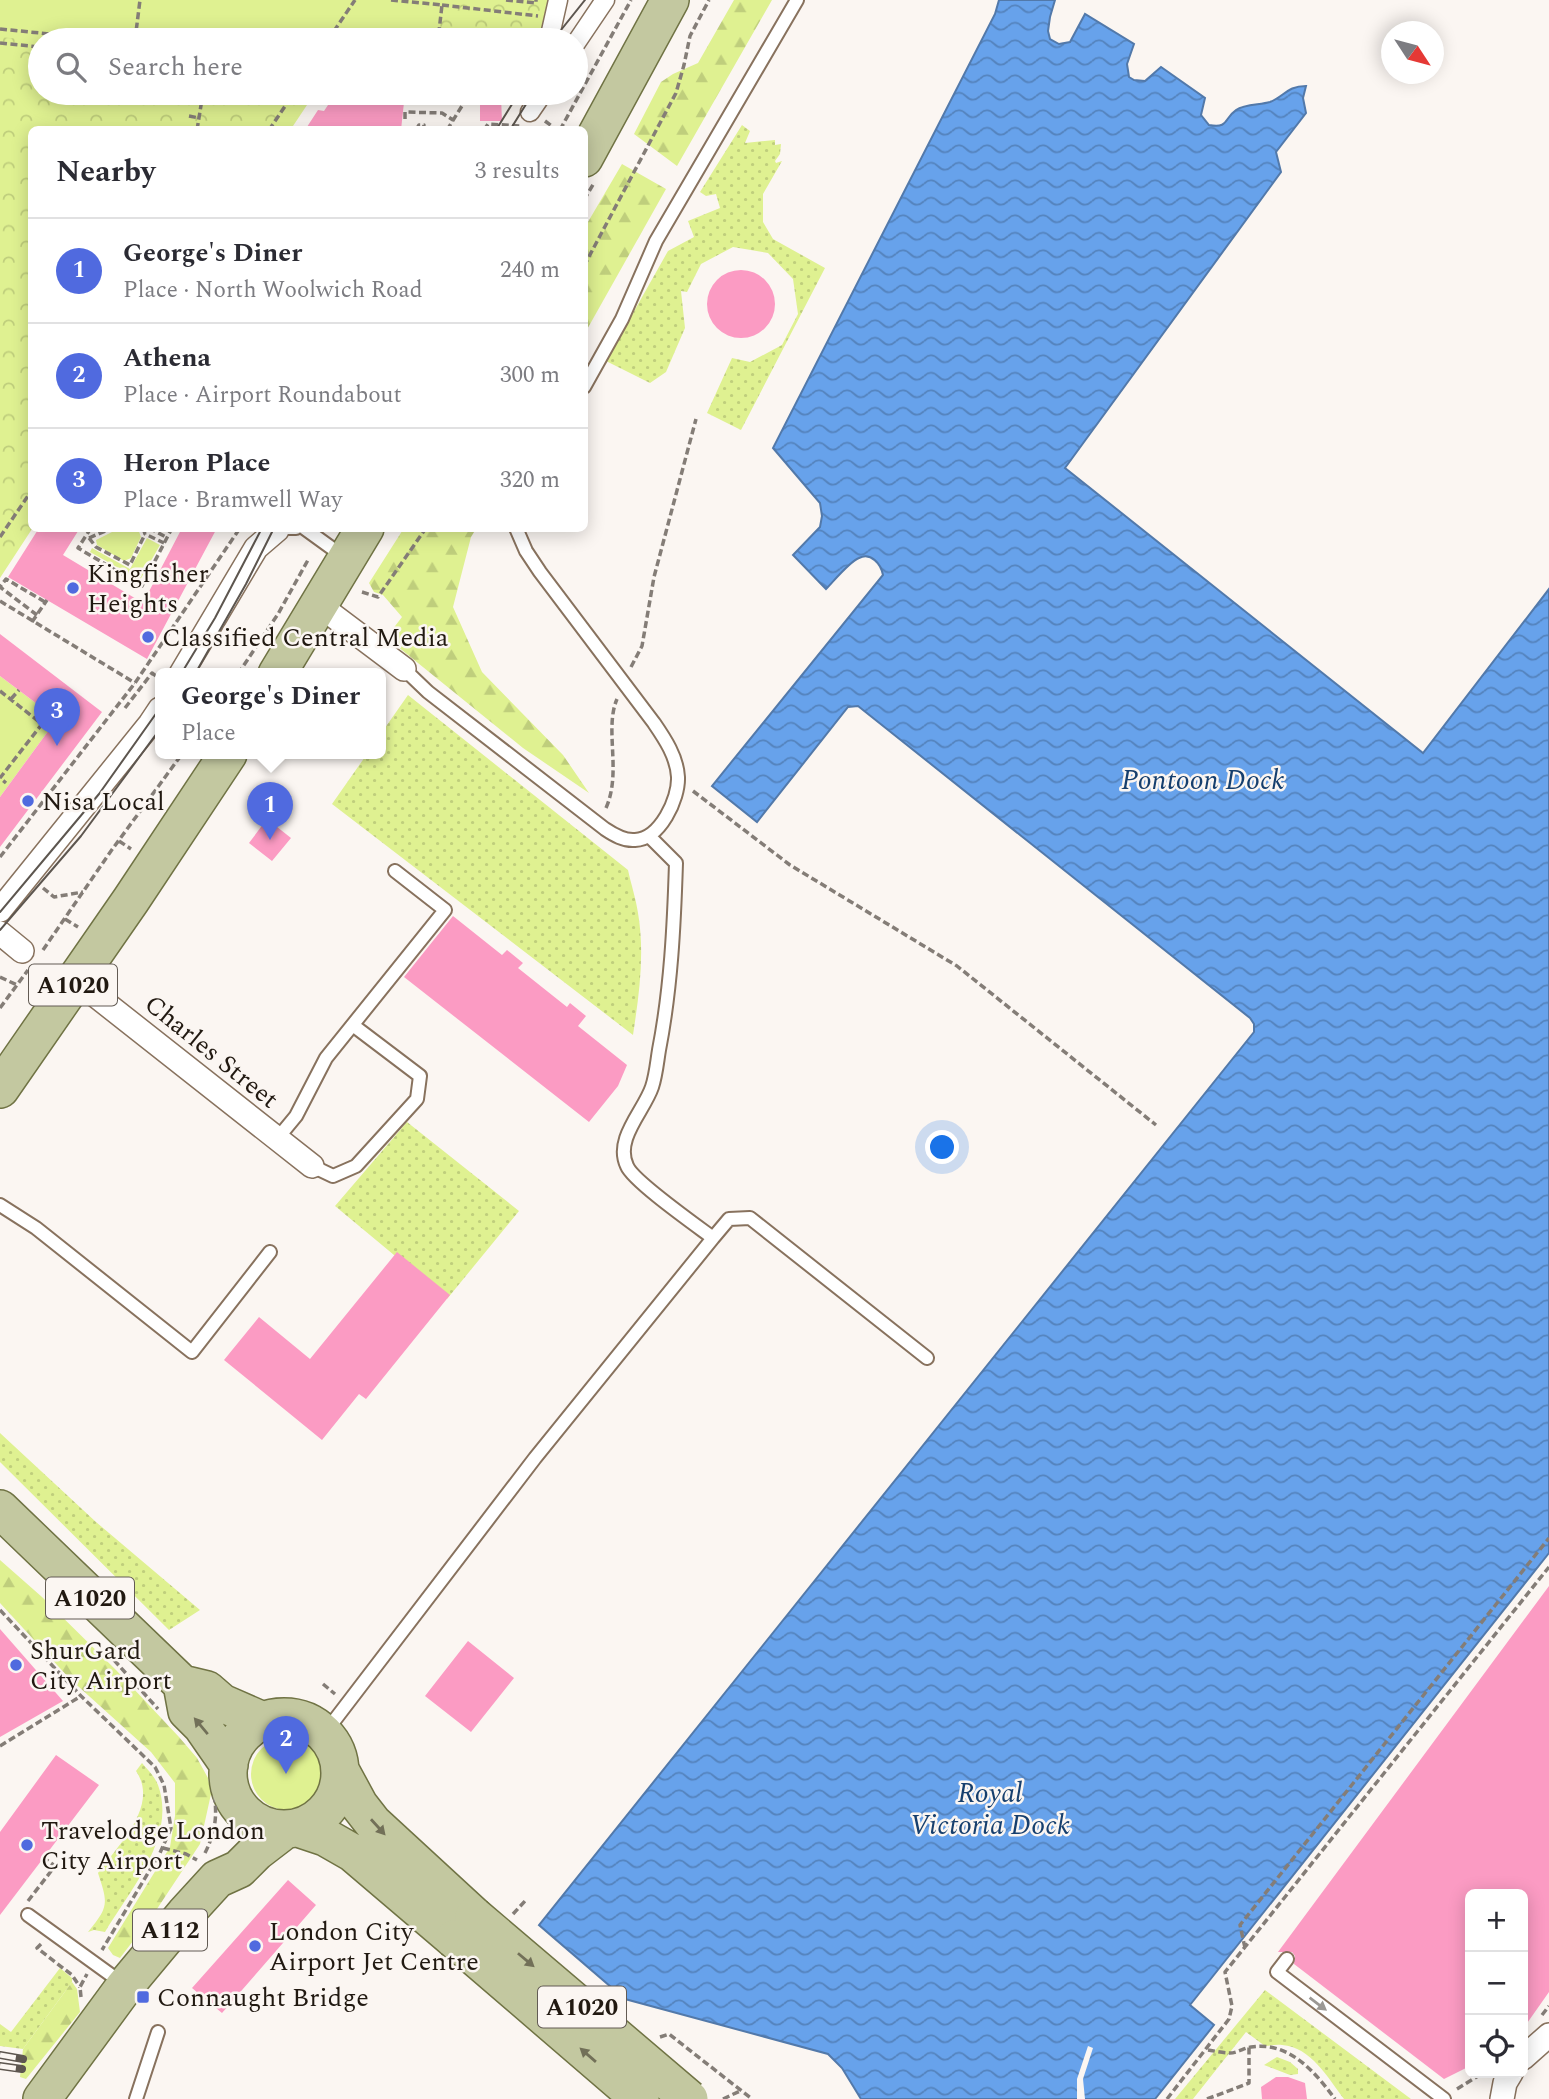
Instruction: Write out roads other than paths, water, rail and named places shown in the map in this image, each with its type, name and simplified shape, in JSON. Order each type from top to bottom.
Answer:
[{"type":"main road","points":[[588,152],[689,7]]},
{"type":"main road","points":[[281,668],[356,543]]},
{"type":"main road","name":"A1020","points":[[0,1089],[225,759]]},
{"type":"main road","name":"A1020","points":[[0,1509],[182,1684],[206,1690],[222,1703],[263,1721],[285,1717],[306,1721],[324,1734],[336,1751],[340,1770],[359,1805],[373,1823],[464,1928],[640,2099]]},
{"type":"main road","name":"A1020","points":[[182,1684],[187,1711],[202,1726],[227,1787],[247,1815],[262,1825],[292,1828],[325,1837],[353,1853],[464,1928],[689,2099]]},
{"type":"main road","points":[[227,1787],[235,1747],[247,1731],[263,1721]]},
{"type":"main road","points":[[292,1828],[312,1822],[324,1813],[339,1786],[340,1770]]},
{"type":"main road","name":"A112","points":[[42,2099],[155,1947],[207,1865],[234,1831],[227,1787]]},
{"type":"main road","name":"A112","points":[[207,1865],[239,1869],[256,1852],[292,1828]]},
{"type":"street","points":[[586,28],[605,0]]},
{"type":"street","points":[[552,28],[556,9]]},
{"type":"street","points":[[185,668],[256,548],[279,532]]},
{"type":"street","points":[[319,604],[404,669]]},
{"type":"street","points":[[0,910],[155,715]]},
{"type":"street","points":[[0,933],[30,958]]},
{"type":"street","name":"Charles Street","points":[[76,980],[312,1166]]},
{"type":"street","points":[[1483,2099],[1506,2085]]},
{"type":"lane","points":[[588,380],[622,319],[656,241],[797,0]]},
{"type":"lane","points":[[318,532],[356,543]]},
{"type":"lane","points":[[404,669],[428,692],[597,824],[625,839],[634,840],[649,836],[659,825],[671,806],[678,779],[676,764],[668,746],[624,682],[540,572],[518,532]]},
{"type":"lane","points":[[649,836],[676,863],[674,939],[666,1014],[652,1088],[634,1120],[624,1148],[627,1167],[646,1186],[713,1238]]},
{"type":"lane","points":[[277,1139],[296,1115],[327,1058],[445,910],[395,871]]},
{"type":"lane","points":[[312,1166],[333,1176],[356,1166],[417,1099],[420,1076],[354,1026]]},
{"type":"lane","points":[[0,1205],[36,1228],[192,1352],[270,1252]]},
{"type":"lane","points":[[324,1734],[535,1458],[729,1219],[750,1218],[927,1358]]},
{"type":"lane","points":[[28,1915],[125,1986]]},
{"type":"lane","points":[[1287,1959],[1277,1972],[1444,2099]]},
{"type":"lane","points":[[136,2099],[158,2032]]},
{"type":"water","name":"Royal Victoria Dock","points":[[999,0],[1055,0],[1048,31],[1050,39],[1059,44],[1070,42],[1085,14],[1134,44],[1127,64],[1129,77],[1145,81],[1161,67],[1205,98],[1201,115],[1209,125],[1223,124],[1240,108],[1270,102],[1290,89],[1306,86],[1303,98],[1306,113],[1276,152],[1281,172],[1065,468],[1423,753],[1549,589],[1549,1553],[1190,2005],[1214,2025],[1155,2099],[861,2099],[842,2068],[828,2054],[625,1999],[539,1925],[1254,1032],[1254,1024],[1250,1018],[858,706],[848,707],[757,822],[712,786],[883,575],[875,560],[863,557],[851,563],[826,589],[793,555],[820,527],[820,503],[773,448],[995,14]]},
{"type":"tram line","points":[[563,28],[585,0]]},
{"type":"tram line","points":[[498,126],[512,105]]},
{"type":"tram line","points":[[512,126],[526,105]]},
{"type":"tram line","points":[[185,668],[215,618],[260,532]]},
{"type":"tram line","points":[[198,668],[272,532]]},
{"type":"tram line","points":[[0,912],[99,794],[155,715]]},
{"type":"tram line","points":[[0,930],[81,836],[155,736]]},
{"type":"railway","points":[[0,2055],[23,2059]]},
{"type":"railway","points":[[0,2066],[22,2069]]},
{"type":"place","name":"Kingfisher Heights","points":[[73,588]]},
{"type":"place","name":"Classified Central Media","points":[[148,637]]},
{"type":"place","name":"Heron Place","points":[[57,746]]},
{"type":"place","name":"Nisa Local","points":[[28,801]]},
{"type":"place","name":"George's Diner","points":[[270,840]]},
{"type":"place","name":"ShurGard City Airport","points":[[16,1665]]},
{"type":"place","name":"Athena","points":[[286,1774]]},
{"type":"place","name":"Travelodge London City Airport","points":[[27,1845]]},
{"type":"place","name":"London City Airport Jet Centre","points":[[255,1946]]},
{"type":"place","name":"Connaught Bridge","points":[[143,1997]]},
{"type":"water label","name":"Pontoon Dock","points":[[1203,779]]}]
